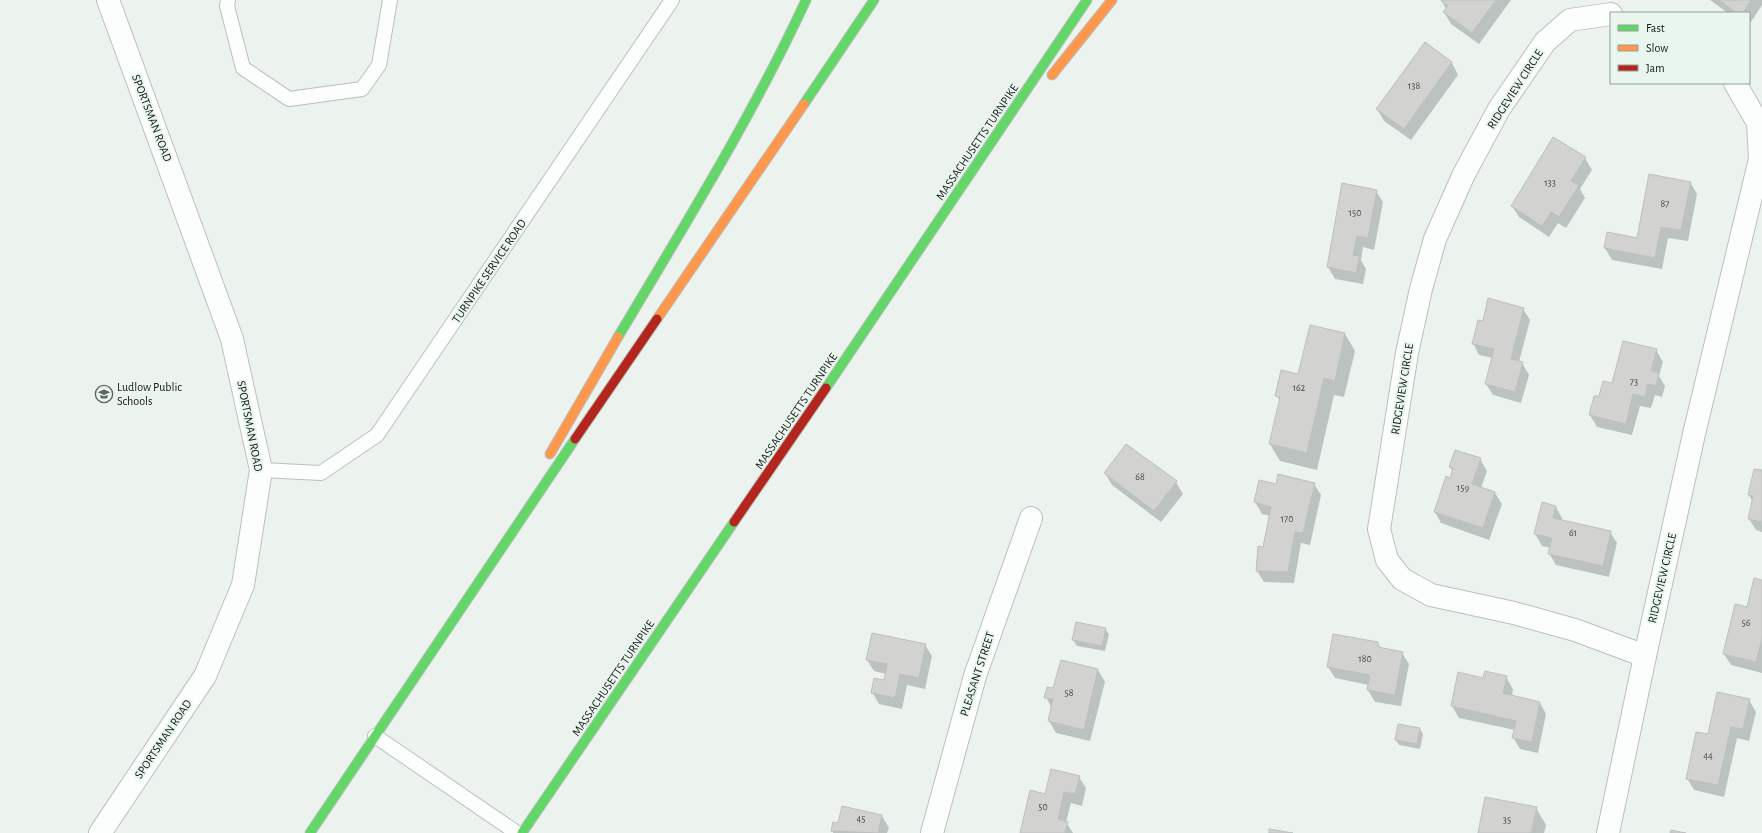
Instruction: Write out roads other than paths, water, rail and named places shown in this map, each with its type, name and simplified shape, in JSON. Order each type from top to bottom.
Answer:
[{"type":"highway","points":[[546,462],[604,359],[725,159],[782,51],[806,0]]},
{"type":"highway","points":[[310,833],[471,592],[874,0]]},
{"type":"highway","name":"MASSACHUSETTS TURNPIKE","points":[[522,833],[1087,0]]},
{"type":"highway","points":[[1049,80],[1112,0]]},
{"type":"highway","points":[[937,223],[1020,117]]},
{"type":"highway","points":[[471,592],[530,489]]},
{"type":"street","name":"SPORTSMAN ROAD","points":[[100,833],[205,676],[243,585],[261,470],[232,339],[108,0]]},
{"type":"street","name":"RIDGEVIEW CIRCLE","points":[[1610,14],[1570,20],[1545,42],[1499,110],[1464,174],[1435,239],[1421,289],[1407,353],[1379,529],[1387,560],[1402,579],[1430,595],[1514,613],[1575,630],[1645,656]]},
{"type":"street","name":"RIDGEVIEW CIRCLE","points":[[1608,833],[1694,434],[1760,159],[1758,123],[1737,84]]},
{"type":"street","name":"PLEASANT STREET","points":[[932,833],[975,676],[1031,518]]},
{"type":"lane","points":[[228,0],[227,6],[242,68],[289,98],[362,89],[379,64],[390,0]]},
{"type":"lane","name":"TURNPIKE SERVICE ROAD","points":[[261,470],[322,473],[377,435],[672,0]]},
{"type":"lane","points":[[375,736],[517,833]]},
{"type":"place","name":"Ludlow Public Schools","points":[[104,394]]}]
